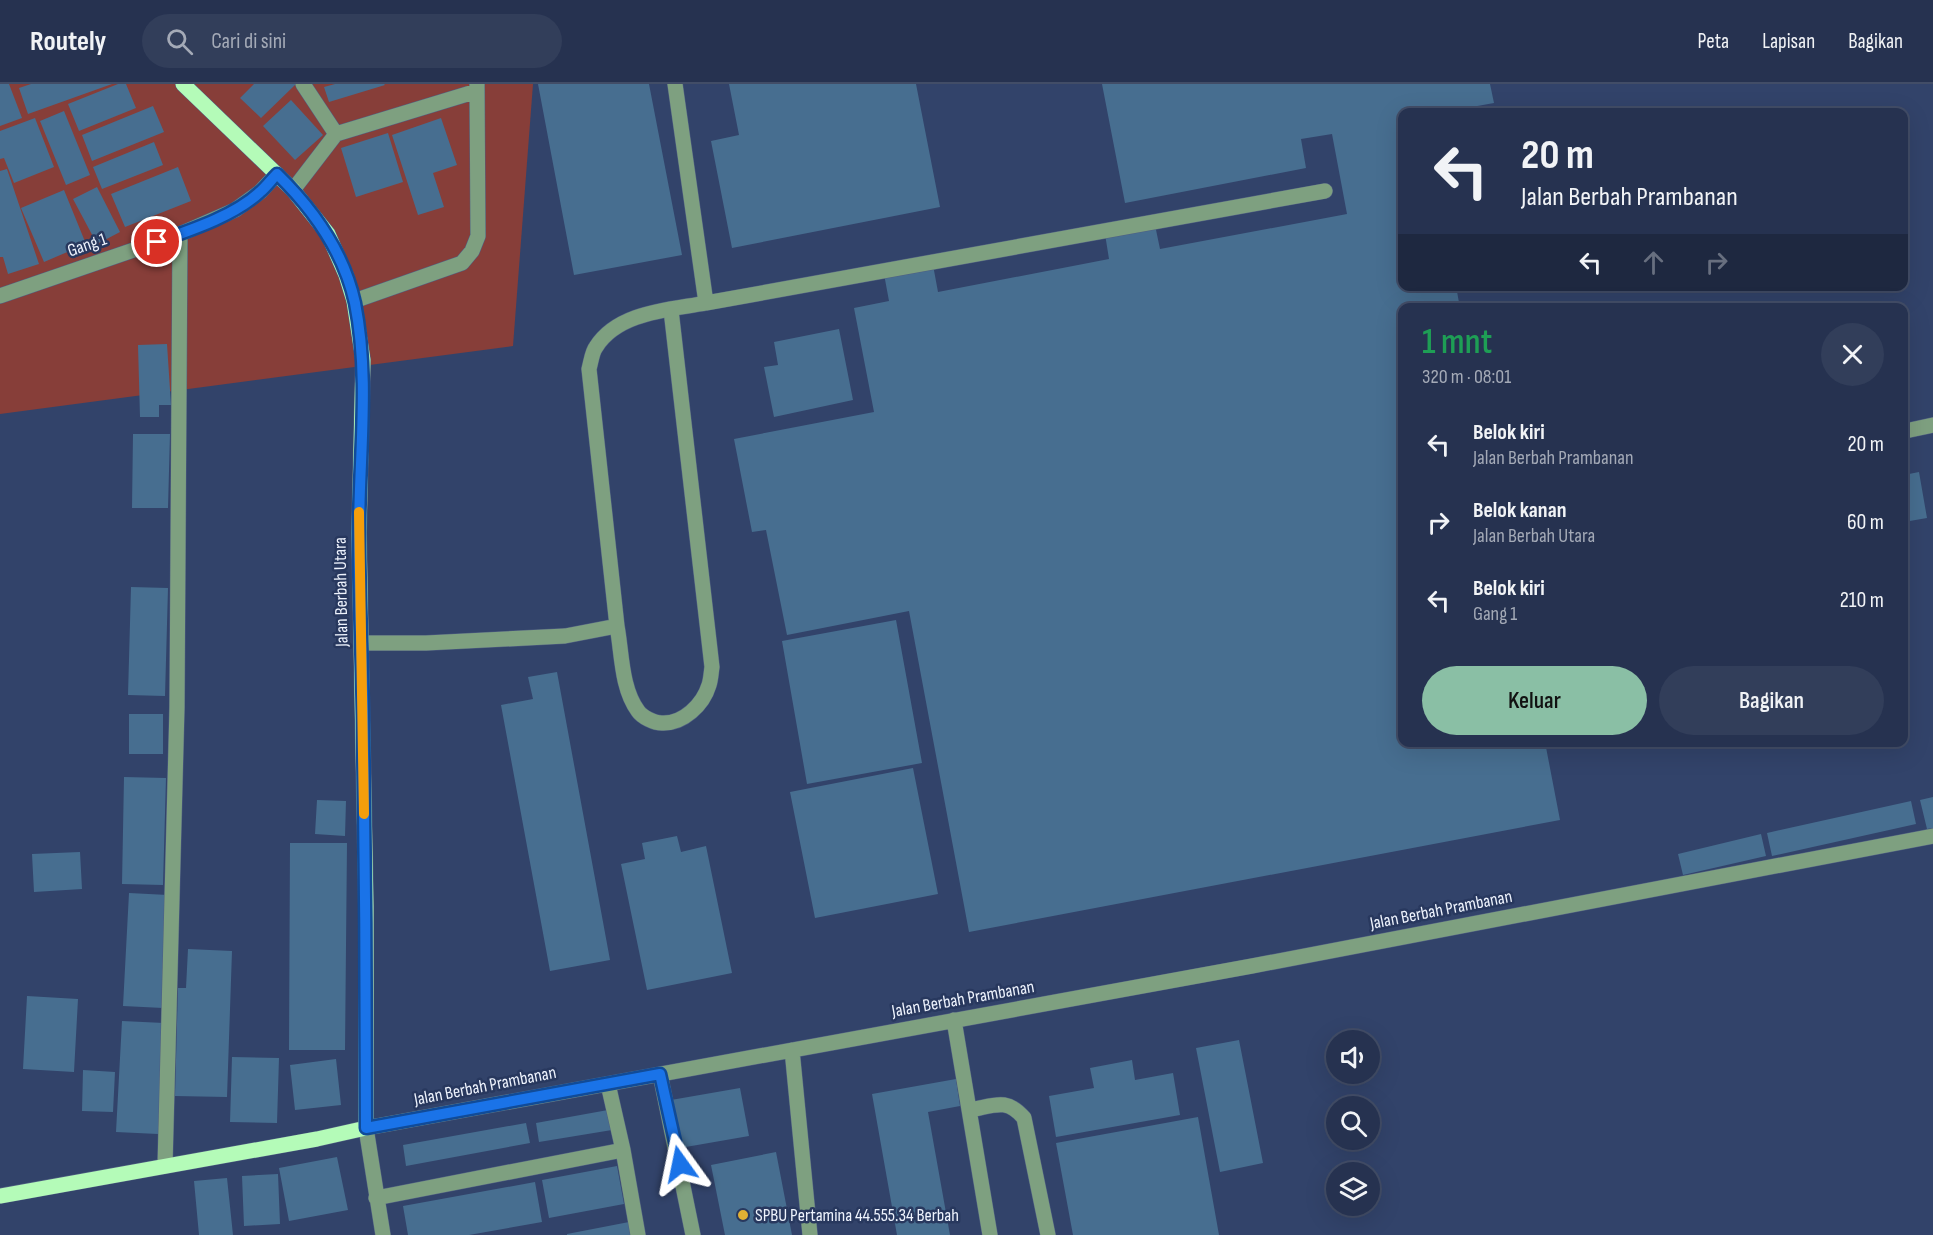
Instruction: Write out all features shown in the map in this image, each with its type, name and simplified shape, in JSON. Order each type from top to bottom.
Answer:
[{"type":"main road","name":"Jalan Berbah Utara","points":[[183,84],[293,190],[328,234],[346,275],[354,301],[363,360],[359,533],[366,906],[366,1128]]},
{"type":"main road","name":"Jalan Berbah Prambanan","points":[[0,1196],[317,1139],[366,1128]]},
{"type":"street","points":[[303,84],[336,134]]},
{"type":"street","points":[[675,84],[706,303]]},
{"type":"street","points":[[293,190],[336,134],[477,87],[478,236],[472,251],[462,263],[354,301]]},
{"type":"street","name":"Gang 1","points":[[0,296],[180,234],[235,210],[260,192],[277,174]]},
{"type":"street","points":[[671,310],[712,667],[709,686],[700,702],[685,717],[669,723],[656,723],[639,713],[628,694],[617,626],[589,369],[595,348],[612,330],[637,317],[671,310],[706,303],[1325,190]]},
{"type":"street","points":[[165,1166],[177,707],[180,234]]},
{"type":"street","points":[[1910,430],[1933,426]]},
{"type":"street","points":[[362,643],[426,643],[565,636],[617,626]]},
{"type":"street","name":"Jalan Berbah Prambanan","points":[[366,1128],[1251,966],[1933,836]]},
{"type":"street","points":[[954,1020],[990,1235]]},
{"type":"street","points":[[792,1050],[810,1235]]},
{"type":"street","points":[[660,1074],[693,1235]]},
{"type":"street","points":[[608,1084],[623,1150],[638,1235]]},
{"type":"street","points":[[970,1110],[1004,1104],[1016,1109],[1024,1118],[1048,1235]]},
{"type":"street","points":[[366,1128],[383,1235]]},
{"type":"street","points":[[376,1198],[623,1150]]},
{"type":"shaded area","points":[[0,84],[533,84],[513,346],[0,414]]},
{"type":"building","points":[[0,84],[9,84],[22,118],[0,126]]},
{"type":"building","points":[[31,84],[112,84],[28,114],[19,88]]},
{"type":"building","points":[[118,84],[126,84],[136,108],[79,131],[68,104]]},
{"type":"building","points":[[254,84],[296,84],[261,118],[240,98]]},
{"type":"building","points":[[335,84],[385,85],[329,102],[324,87]]},
{"type":"building","points":[[538,84],[649,84],[682,255],[574,275]]},
{"type":"building","points":[[729,84],[916,84],[940,207],[732,248],[711,141],[739,135]]},
{"type":"building","points":[[1102,84],[1490,84],[1494,103],[1466,108],[1398,108],[1398,291],[1457,291],[1459,303],[1398,303],[1398,747],[1546,747],[1560,820],[969,932],[909,611],[787,635],[766,530],[752,532],[734,439],[874,412],[854,308],[889,301],[884,274],[933,265],[938,292],[1109,259],[1105,234],[1155,225],[1160,249],[1347,214],[1332,134],[1301,139],[1306,168],[1125,203]]},
{"type":"building","points":[[291,100],[323,135],[295,160],[263,126]]},
{"type":"building","points":[[153,106],[164,132],[92,161],[82,135]]},
{"type":"building","points":[[64,111],[90,175],[66,185],[40,121]]},
{"type":"building","points":[[35,118],[54,167],[14,183],[4,158],[0,159],[0,131]]},
{"type":"building","points":[[441,118],[457,165],[433,173],[444,207],[418,215],[392,135]]},
{"type":"building","points":[[388,133],[403,182],[356,197],[341,148]]},
{"type":"building","points":[[154,142],[163,165],[102,189],[93,167]]},
{"type":"building","points":[[178,167],[191,201],[125,227],[111,194]]},
{"type":"building","points":[[7,169],[39,264],[8,274],[3,257],[0,257],[0,171]]},
{"type":"building","points":[[97,187],[120,232],[97,244],[73,199]]},
{"type":"building","points":[[64,190],[86,244],[44,262],[21,208]]},
{"type":"building","points":[[839,329],[853,400],[774,417],[764,367],[778,365],[774,342]]},
{"type":"building","points":[[167,344],[171,405],[159,405],[159,417],[140,417],[138,345]]},
{"type":"building","points":[[133,434],[170,434],[168,508],[132,508]]},
{"type":"building","points":[[1919,472],[1927,518],[1908,521],[1908,474]]},
{"type":"building","points":[[131,587],[168,588],[165,696],[128,695]]},
{"type":"building","points":[[896,620],[922,763],[807,784],[782,641]]},
{"type":"building","points":[[557,672],[610,960],[550,971],[501,705],[533,699],[528,677]]},
{"type":"building","points":[[129,714],[163,714],[163,754],[129,754]]},
{"type":"building","points":[[913,768],[938,894],[815,918],[790,792]]},
{"type":"building","points":[[124,777],[166,778],[163,885],[122,884]]},
{"type":"building","points":[[1933,797],[1933,828],[1927,829],[1920,800]]},
{"type":"building","points":[[317,800],[346,801],[345,836],[315,834]]},
{"type":"building","points":[[1911,801],[1916,824],[1772,856],[1767,833]]},
{"type":"building","points":[[1761,834],[1766,856],[1683,875],[1678,854]]},
{"type":"building","points":[[677,836],[681,852],[706,846],[732,973],[647,990],[621,864],[645,859],[642,843]]},
{"type":"building","points":[[290,843],[347,843],[345,1050],[289,1050]]},
{"type":"building","points":[[80,852],[82,889],[34,892],[32,854]]},
{"type":"building","points":[[129,893],[168,895],[163,1008],[123,1006]]},
{"type":"building","points":[[188,949],[232,951],[227,1097],[175,1096],[178,988],[186,988]]},
{"type":"building","points":[[27,996],[78,999],[74,1072],[23,1069]]},
{"type":"building","points":[[122,1021],[164,1023],[158,1134],[116,1132]]},
{"type":"building","points":[[1239,1040],[1263,1163],[1220,1172],[1196,1048]]},
{"type":"building","points":[[232,1057],[279,1058],[277,1123],[230,1122]]},
{"type":"building","points":[[336,1059],[341,1105],[295,1110],[290,1065]]},
{"type":"building","points":[[1132,1060],[1135,1080],[1173,1073],[1180,1115],[1056,1137],[1049,1096],[1094,1088],[1090,1068]]},
{"type":"building","points":[[83,1070],[115,1072],[113,1112],[82,1111]]},
{"type":"building","points":[[956,1079],[960,1106],[928,1112],[950,1235],[897,1235],[872,1094]]},
{"type":"building","points":[[740,1088],[749,1136],[680,1148],[671,1100]]},
{"type":"building","points":[[608,1110],[612,1130],[539,1142],[536,1123]]},
{"type":"building","points":[[1198,1117],[1219,1235],[1073,1235],[1056,1143]]},
{"type":"building","points":[[526,1123],[530,1143],[406,1166],[403,1145]]},
{"type":"building","points":[[776,1152],[792,1235],[725,1235],[711,1165]]},
{"type":"building","points":[[337,1157],[348,1210],[289,1221],[279,1168]]},
{"type":"building","points":[[617,1166],[624,1204],[549,1218],[542,1180]]},
{"type":"building","points":[[278,1174],[280,1224],[244,1226],[242,1176]]},
{"type":"building","points":[[227,1178],[233,1235],[199,1235],[194,1181]]},
{"type":"building","points":[[535,1182],[542,1222],[469,1235],[408,1235],[403,1206]]},
{"type":"building","points":[[629,1222],[632,1235],[567,1235],[567,1234]]},
{"type":"slow traffic","points":[[359,512],[364,814]]},
{"type":"place","name":"SPBU Pertamina 44.555.34 Berbah","points":[[743,1215]]},
{"type":"route","points":[[157,242],[235,210],[260,192],[277,174],[293,190],[328,234],[346,275],[354,301],[363,360],[359,533],[366,906],[366,1128],[660,1074],[680,1164]]}]
